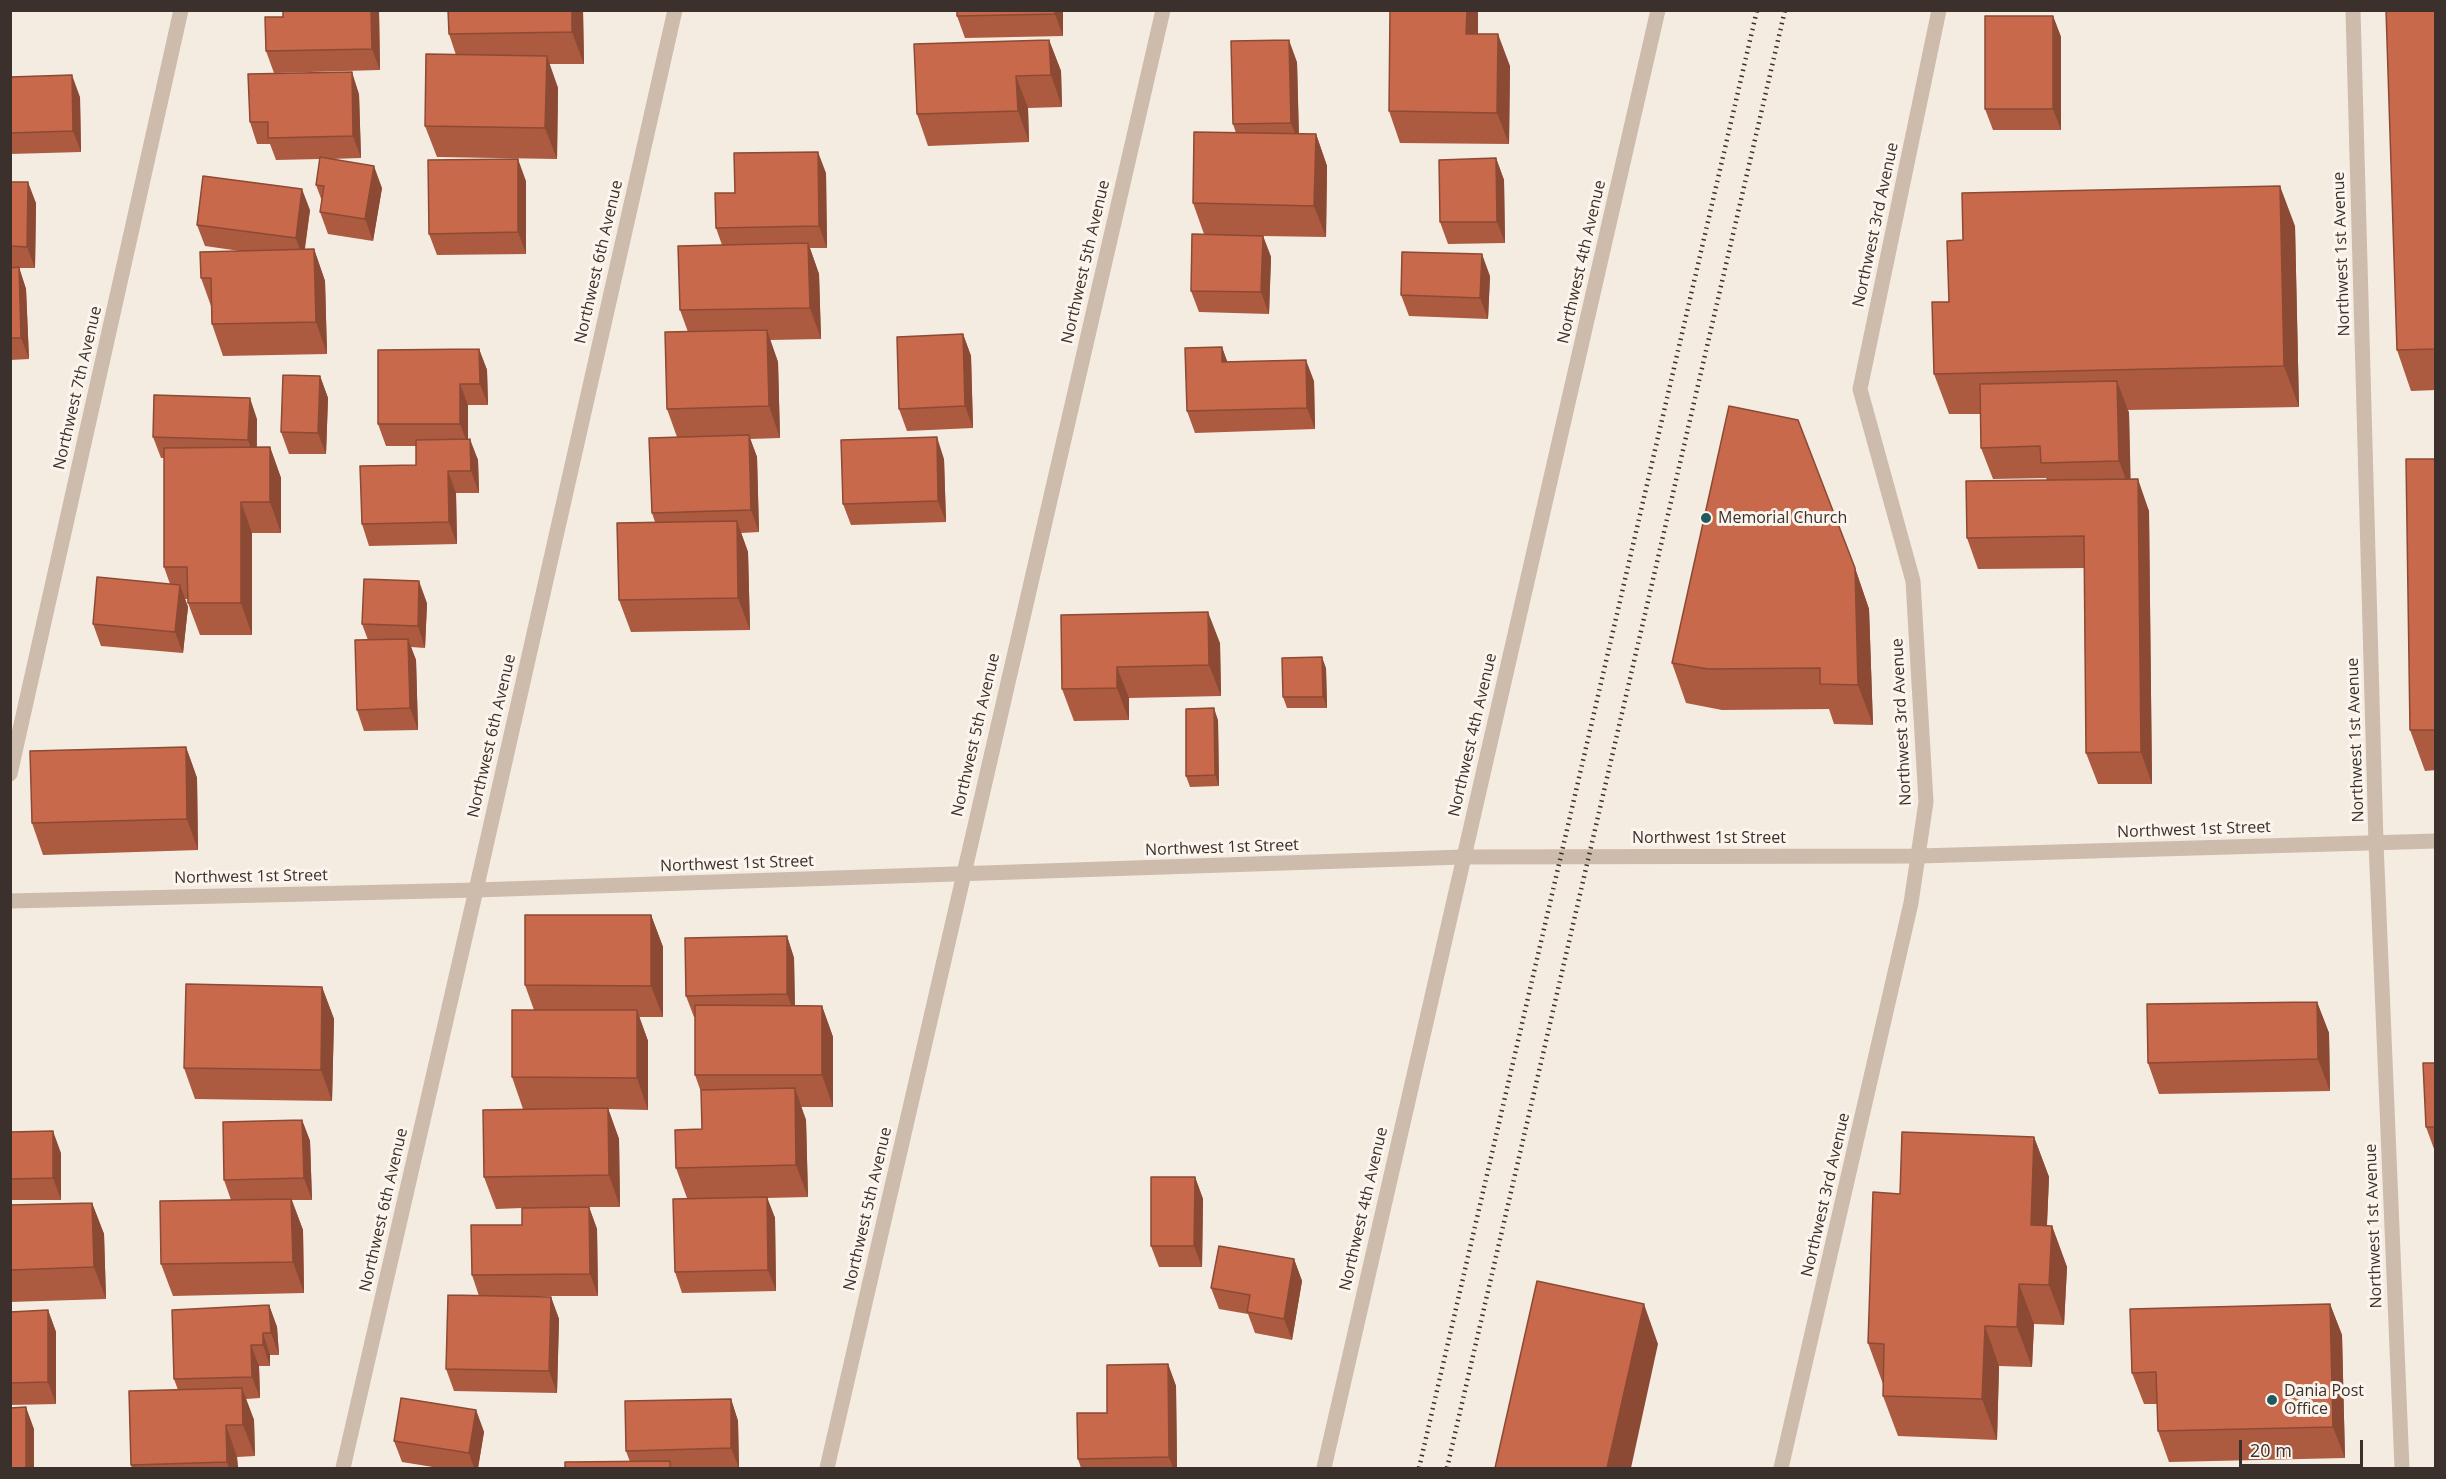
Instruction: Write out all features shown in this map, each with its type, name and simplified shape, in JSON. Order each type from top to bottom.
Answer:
[{"type":"street","name":"Northwest 7th Avenue","points":[[10,774],[181,10]]},
{"type":"street","name":"Northwest 6th Avenue","points":[[343,1468],[675,10]]},
{"type":"street","name":"Northwest 5th Avenue","points":[[827,1468],[1163,10]]},
{"type":"street","name":"Northwest 4th Avenue","points":[[1324,1468],[1658,10]]},
{"type":"street","name":"Northwest 3rd Avenue","points":[[1781,1468],[1911,903],[1926,802],[1913,581],[1860,390],[1939,10]]},
{"type":"street","name":"Northwest 1st Avenue","points":[[2353,10],[2376,843],[2402,1468]]},
{"type":"street","name":"Northwest 1st Street","points":[[10,901],[476,890],[1463,857],[1919,856],[2436,840]]},
{"type":"building","points":[[283,10],[371,10],[372,49],[266,51],[265,17],[283,17]]},
{"type":"building","points":[[448,10],[572,10],[572,32],[449,34]]},
{"type":"building","points":[[957,10],[1055,10],[1055,14],[957,16]]},
{"type":"building","points":[[1390,10],[1467,10],[1466,34],[1498,34],[1497,113],[1389,111]]},
{"type":"building","points":[[2386,10],[2436,10],[2436,349],[2397,350]]},
{"type":"building","points":[[1985,16],[2053,16],[2053,109],[1985,109]]},
{"type":"building","points":[[1049,40],[1051,75],[1016,76],[1018,111],[917,114],[914,44]]},
{"type":"building","points":[[1289,40],[1291,123],[1233,124],[1231,41]]},
{"type":"building","points":[[426,54],[547,56],[545,128],[425,126]]},
{"type":"building","points":[[352,72],[353,136],[268,138],[268,122],[250,122],[248,74]]},
{"type":"building","points":[[72,75],[73,131],[10,133],[10,77]]},
{"type":"building","points":[[1194,132],[1316,134],[1314,206],[1193,203]]},
{"type":"building","points":[[818,152],[819,226],[716,228],[715,193],[735,193],[734,153]]},
{"type":"building","points":[[320,157],[374,166],[365,219],[320,212],[324,186],[316,185]]},
{"type":"building","points":[[1496,158],[1497,222],[1440,222],[1439,160]]},
{"type":"building","points":[[518,159],[518,232],[429,234],[428,160]]},
{"type":"building","points":[[203,176],[302,189],[296,238],[197,225]]},
{"type":"building","points":[[10,182],[28,182],[27,247],[10,246]]},
{"type":"building","points":[[2280,186],[2284,366],[1934,374],[1932,302],[1949,302],[1947,241],[1963,240],[1962,193]]},
{"type":"building","points":[[1192,234],[1263,236],[1261,292],[1191,291]]},
{"type":"building","points":[[808,243],[810,308],[680,310],[678,246]]},
{"type":"building","points":[[314,249],[316,322],[212,324],[211,278],[201,278],[200,252]]},
{"type":"building","points":[[1402,252],[1482,254],[1480,298],[1401,295]]},
{"type":"building","points":[[19,267],[21,338],[10,338],[10,268]]},
{"type":"building","points":[[767,330],[769,406],[667,409],[665,332]]},
{"type":"building","points":[[963,334],[965,406],[899,409],[897,337]]},
{"type":"building","points":[[1222,347],[1222,362],[1306,360],[1307,408],[1187,411],[1185,348]]},
{"type":"building","points":[[479,349],[480,384],[460,384],[460,424],[378,424],[378,350]]},
{"type":"building","points":[[283,375],[320,376],[318,433],[281,432]]},
{"type":"building","points":[[2117,381],[2119,461],[2041,463],[2040,446],[1981,448],[1980,384]]},
{"type":"building","points":[[154,395],[250,398],[248,440],[153,437]]},
{"type":"building","points":[[1729,406],[1798,420],[1855,568],[1858,685],[1820,684],[1820,668],[1708,669],[1672,663]]},
{"type":"building","points":[[749,435],[751,510],[652,513],[649,438]]},
{"type":"building","points":[[937,437],[938,501],[843,504],[841,440]]},
{"type":"building","points":[[470,439],[471,471],[448,471],[449,522],[362,524],[360,466],[416,465],[416,440]]},
{"type":"building","points":[[270,447],[270,502],[241,502],[241,603],[188,603],[187,567],[164,567],[164,448]]},
{"type":"building","points":[[2406,459],[2436,459],[2436,730],[2410,730]]},
{"type":"building","points":[[2138,479],[2141,752],[2086,753],[2084,536],[1967,538],[1966,481]]},
{"type":"building","points":[[737,521],[738,598],[619,600],[617,523]]},
{"type":"building","points":[[97,577],[180,585],[175,632],[93,624]]},
{"type":"building","points":[[364,579],[419,581],[418,626],[362,624]]},
{"type":"building","points":[[1208,612],[1209,665],[1117,667],[1117,688],[1062,689],[1061,615]]},
{"type":"building","points":[[408,639],[410,708],[357,710],[355,640]]},
{"type":"building","points":[[1322,657],[1323,697],[1283,697],[1282,658]]},
{"type":"building","points":[[1214,708],[1215,775],[1186,776],[1186,709]]},
{"type":"building","points":[[186,747],[187,819],[32,823],[30,751]]},
{"type":"building","points":[[525,915],[651,915],[651,986],[525,985]]},
{"type":"building","points":[[787,936],[787,994],[686,996],[685,938]]},
{"type":"building","points":[[186,984],[322,987],[321,1070],[184,1068]]},
{"type":"building","points":[[2317,1002],[2318,1059],[2148,1063],[2147,1004]]},
{"type":"building","points":[[695,1005],[822,1006],[822,1075],[695,1075]]},
{"type":"building","points":[[512,1010],[637,1010],[637,1078],[512,1077]]},
{"type":"building","points":[[2423,1063],[2436,1063],[2436,1127],[2426,1127]]},
{"type":"building","points":[[795,1088],[796,1165],[676,1168],[675,1130],[702,1129],[701,1090]]},
{"type":"building","points":[[608,1108],[609,1175],[484,1177],[483,1110]]},
{"type":"building","points":[[302,1120],[304,1178],[224,1180],[223,1122]]},
{"type":"building","points":[[53,1131],[53,1178],[10,1179],[10,1132]]},
{"type":"building","points":[[1902,1132],[2034,1137],[2031,1225],[2052,1226],[2049,1285],[2019,1284],[2017,1327],[1985,1326],[1982,1399],[1883,1396],[1884,1344],[1868,1343],[1873,1192],[1900,1194]]},
{"type":"building","points":[[1151,1177],[1195,1177],[1194,1246],[1151,1246]]},
{"type":"building","points":[[767,1197],[768,1270],[675,1272],[673,1199]]},
{"type":"building","points":[[291,1199],[293,1262],[161,1264],[160,1201]]},
{"type":"building","points":[[92,1203],[94,1267],[10,1270],[10,1205]]},
{"type":"building","points":[[589,1207],[590,1274],[472,1275],[471,1225],[522,1225],[522,1208]]},
{"type":"building","points":[[1219,1246],[1294,1259],[1284,1319],[1247,1312],[1250,1295],[1211,1288]]},
{"type":"building","points":[[1537,1281],[1644,1304],[1607,1468],[1495,1468]]},
{"type":"building","points":[[448,1295],[551,1297],[549,1371],[446,1369]]},
{"type":"building","points":[[2330,1304],[2333,1427],[2158,1431],[2156,1372],[2132,1373],[2130,1309]]},
{"type":"building","points":[[269,1305],[271,1333],[263,1333],[263,1345],[251,1345],[252,1377],[174,1379],[172,1310]]},
{"type":"building","points":[[48,1310],[48,1382],[10,1383],[10,1312]]},
{"type":"building","points":[[1168,1364],[1169,1457],[1078,1459],[1077,1413],[1107,1413],[1107,1365]]},
{"type":"building","points":[[242,1388],[243,1425],[226,1425],[227,1462],[131,1465],[129,1391]]},
{"type":"building","points":[[401,1398],[476,1410],[469,1453],[394,1441]]},
{"type":"building","points":[[731,1399],[731,1448],[626,1451],[625,1401]]},
{"type":"building","points":[[26,1407],[26,1468],[10,1468],[10,1408]]},
{"type":"building","points":[[670,1461],[670,1468],[565,1468],[565,1462]]},
{"type":"railway","points":[[1419,1468],[1757,10]]},
{"type":"railway","points":[[1447,1468],[1785,10]]},
{"type":"place","name":"Memorial Church","points":[[1706,518]]},
{"type":"place","name":"Dania Post Office","points":[[2272,1400]]}]
